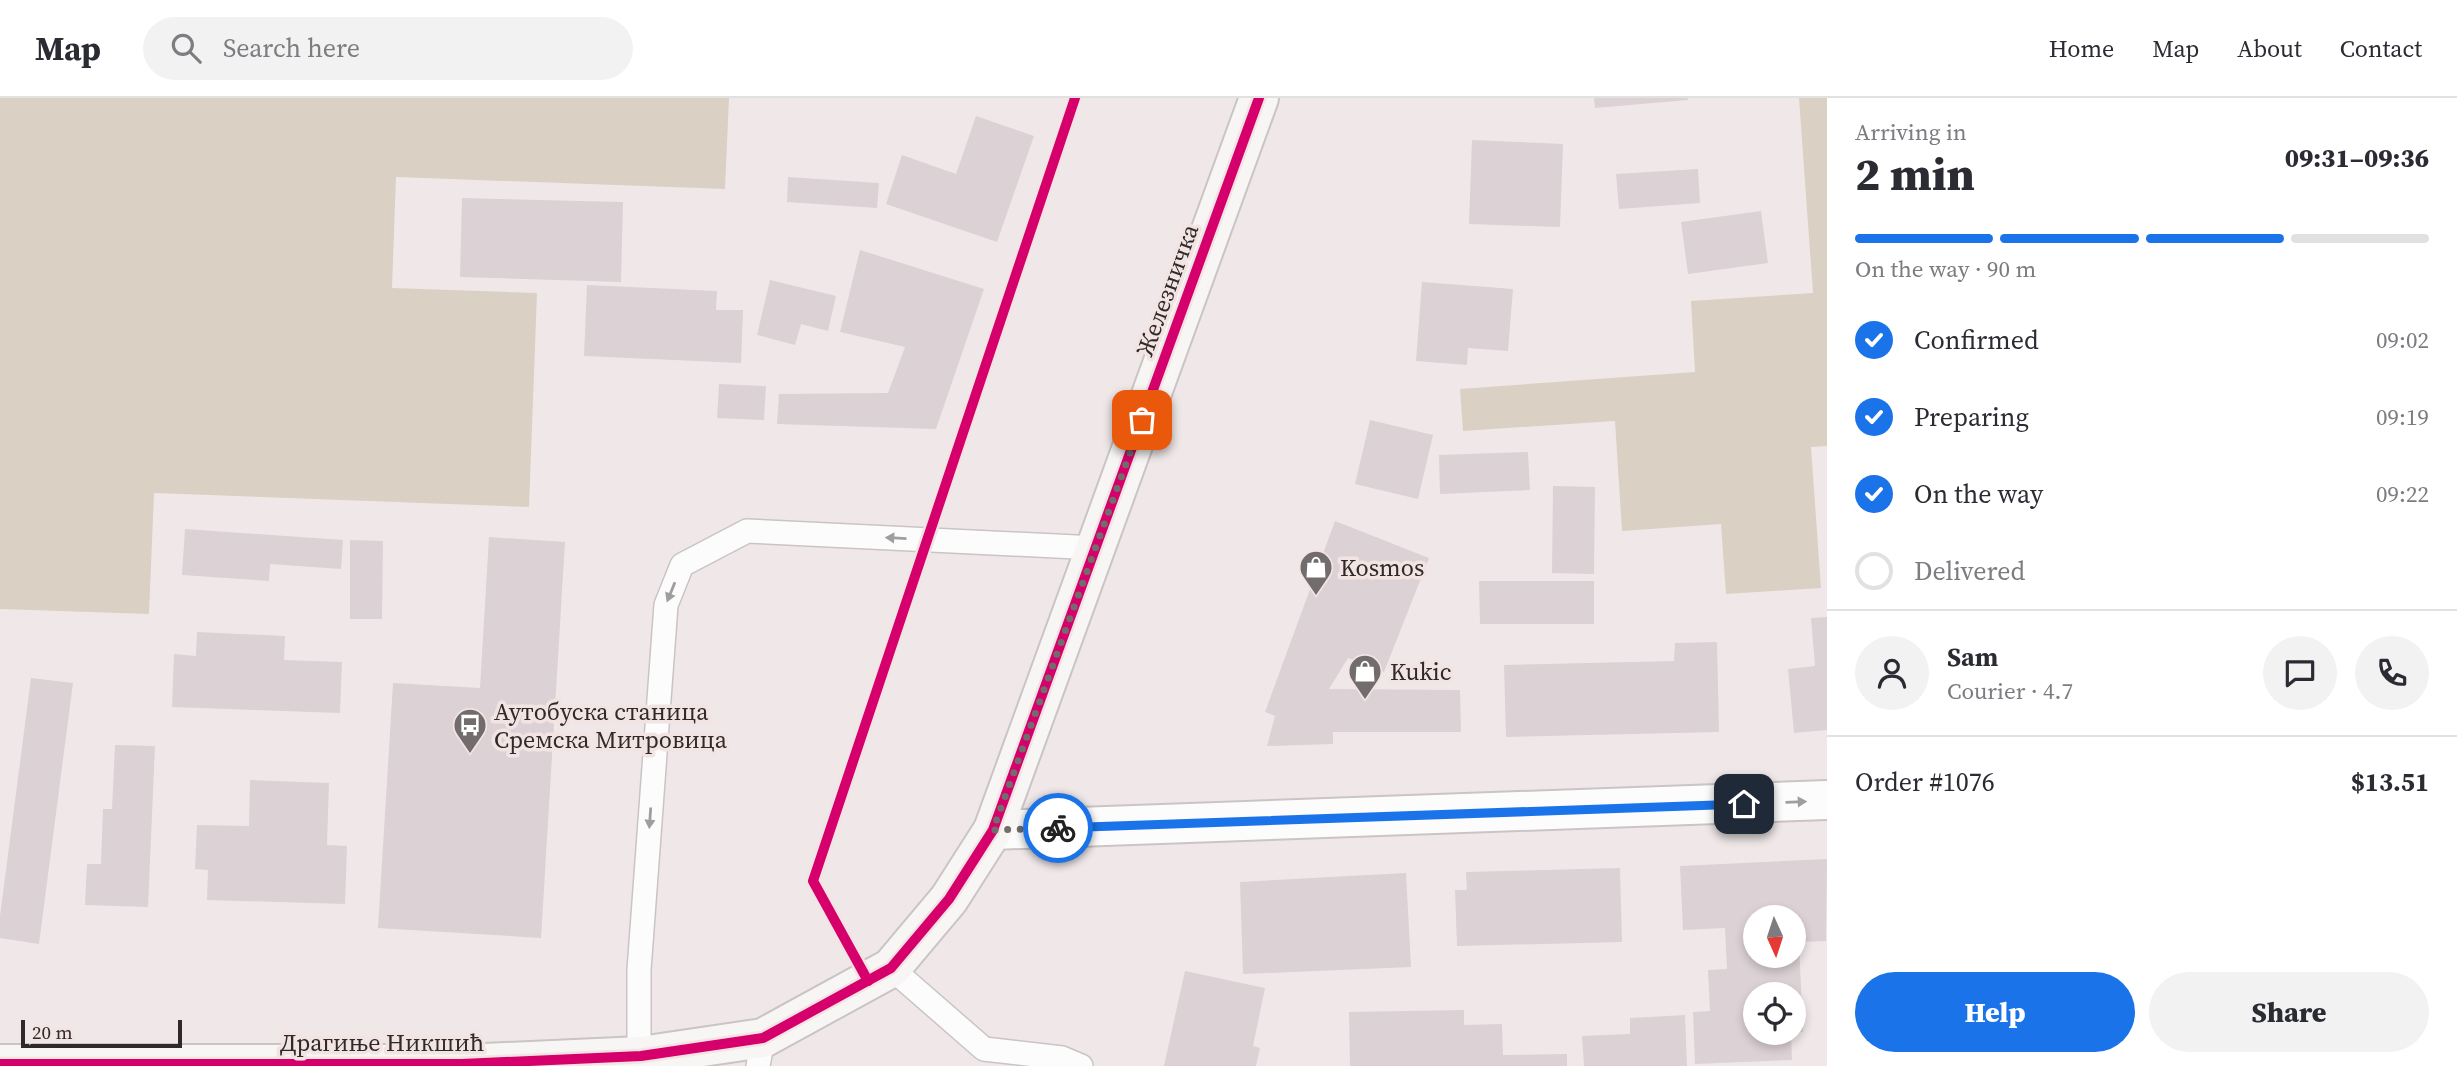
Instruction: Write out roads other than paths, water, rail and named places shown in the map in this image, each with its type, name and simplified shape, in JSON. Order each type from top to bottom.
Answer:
[{"type":"street","name":"Железничка","points":[[761,1052],[891,968],[949,900],[993,830],[1259,98]]},
{"type":"street","points":[[993,830],[1827,800]]},
{"type":"street","name":"Драгиње Никшић","points":[[0,1065],[640,1061],[761,1052]]},
{"type":"lane","points":[[640,1061],[639,970],[666,605],[682,565],[747,531],[1096,548]]},
{"type":"lane","points":[[891,968],[985,1057],[1062,1058],[1081,1066]]},
{"type":"place","name":"Kosmos","points":[[1316,597]]},
{"type":"place","name":"Kukic","points":[[1365,701]]},
{"type":"place","name":"Аутобуска станица Сремска Митровица","points":[[470,755]]}]
